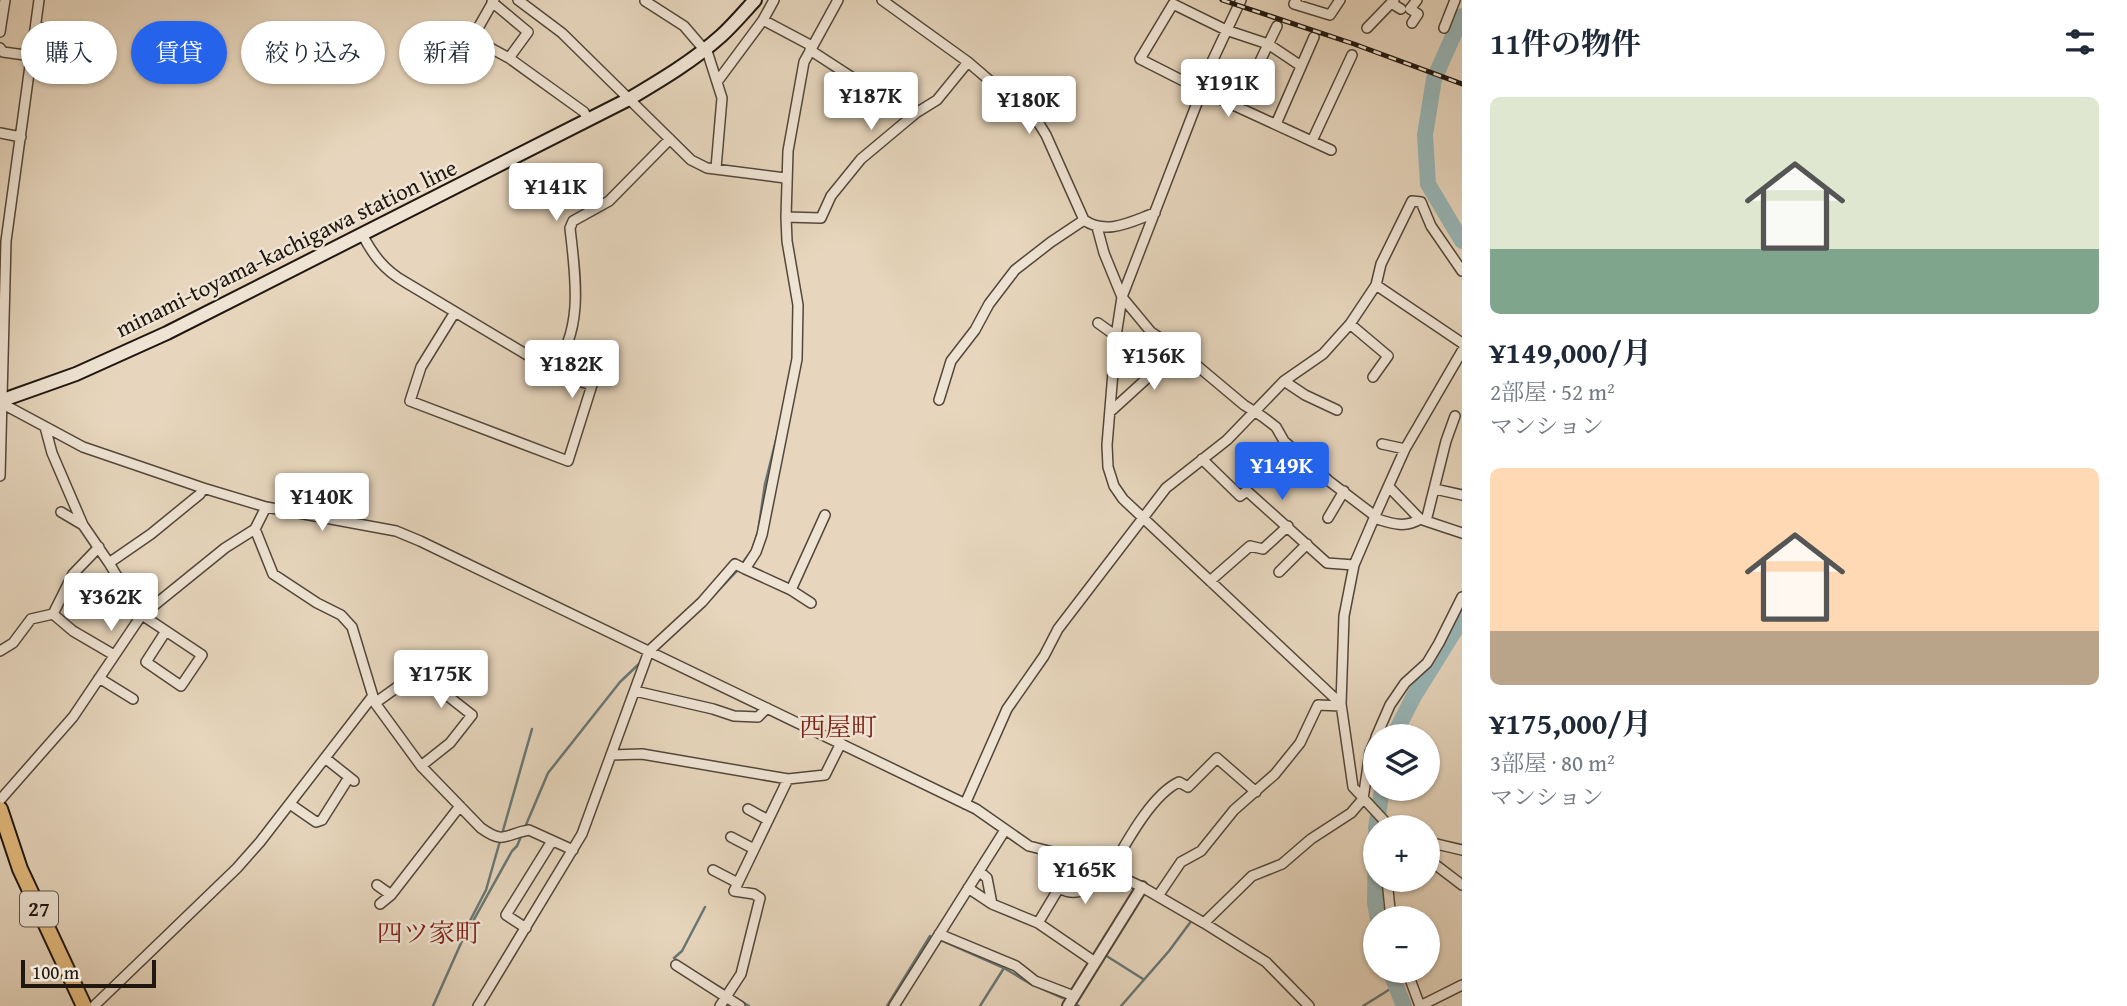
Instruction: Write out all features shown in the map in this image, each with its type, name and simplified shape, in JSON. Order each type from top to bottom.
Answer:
[{"type":"main road","name":"minami-toyama-kachigawa station line","points":[[2,396],[76,374],[167,333],[629,99],[679,69],[721,36],[755,0]]},
{"type":"main road","name":"27","points":[[0,809],[20,869],[85,1006]]},
{"type":"street","points":[[0,32],[5,0]]},
{"type":"street","points":[[37,21],[39,0]]},
{"type":"street","points":[[518,0],[562,33],[700,166],[785,178]]},
{"type":"street","points":[[717,82],[763,20],[774,0]]},
{"type":"street","points":[[745,569],[756,552],[762,535],[797,359],[798,305],[787,241],[785,178],[801,79],[811,48],[838,0]]},
{"type":"street","points":[[882,0],[968,62],[1038,122],[1084,220],[1097,227],[1111,228],[1155,213]]},
{"type":"street","points":[[1241,0],[1202,83],[1202,90],[1122,297],[1107,445],[1108,467],[1114,486],[1123,499],[1341,705]]},
{"type":"street","points":[[1296,0],[1294,4],[1330,15],[1340,0]]},
{"type":"street","points":[[1412,23],[1418,15],[1410,9],[1417,0]]},
{"type":"street","points":[[1444,28],[1455,0]]},
{"type":"street","points":[[509,58],[528,32],[493,1],[470,41],[509,58],[584,112],[588,120]]},
{"type":"street","points":[[645,1],[684,26],[705,48],[722,98],[716,168]]},
{"type":"street","points":[[1367,29],[1392,2],[1401,9]]},
{"type":"street","points":[[1301,66],[1268,44],[1226,30],[1173,4],[1140,59],[1331,150]]},
{"type":"street","points":[[763,20],[811,48],[870,89]]},
{"type":"street","points":[[1238,107],[1277,26]]},
{"type":"street","points":[[1276,124],[1314,37]]},
{"type":"street","points":[[0,48],[2,52],[21,55]]},
{"type":"street","points":[[1312,141],[1353,55]]},
{"type":"street","points":[[786,217],[821,218],[831,195],[861,159],[916,113],[937,100],[968,62]]},
{"type":"street","points":[[0,477],[6,241],[28,84]]},
{"type":"street","points":[[0,133],[21,137]]},
{"type":"street","points":[[552,370],[568,343],[573,321],[576,284],[570,228],[573,221],[609,201],[670,139]]},
{"type":"street","points":[[965,803],[1007,709],[1045,656],[1058,629],[1166,488],[1227,440],[1284,382],[1323,354],[1350,324],[1376,285],[1381,264],[1412,201],[1421,202],[1431,226],[1462,271]]},
{"type":"street","points":[[939,400],[951,361],[1015,270],[1084,220]]},
{"type":"street","points":[[1097,227],[1104,253],[1122,297],[1151,332],[1178,350],[1254,413],[1276,427],[1284,441],[1374,517],[1396,524],[1411,525],[1423,520],[1435,489],[1455,416]]},
{"type":"street","points":[[362,234],[374,257],[395,276],[564,377],[592,385],[568,461],[410,401],[421,367],[455,312]]},
{"type":"street","points":[[1376,285],[1462,344]]},
{"type":"street","points":[[1098,323],[1116,336]]},
{"type":"street","points":[[1350,324],[1388,356],[1373,377]]},
{"type":"street","points":[[1110,412],[1178,350]]},
{"type":"street","points":[[1363,799],[1353,787],[1341,705],[1344,616],[1354,565],[1405,449],[1462,352]]},
{"type":"street","points":[[1284,382],[1336,410]]},
{"type":"street","points":[[2,396],[45,428],[83,447],[202,488],[266,507],[396,531],[965,803],[1028,846],[1080,859],[1142,887],[1266,962],[1309,1006]]},
{"type":"street","points":[[45,428],[52,453],[83,525],[142,615],[166,631],[202,655],[181,686],[146,662],[166,631]]},
{"type":"street","points":[[1382,444],[1405,449]]},
{"type":"street","points":[[1202,459],[1240,496],[1247,491],[1327,564],[1354,565]]},
{"type":"street","points":[[109,563],[151,534],[200,494],[202,488]]},
{"type":"street","points":[[1389,488],[1423,520],[1462,533]]},
{"type":"street","points":[[1435,489],[1462,495]]},
{"type":"street","points":[[1328,518],[1344,491]]},
{"type":"street","points":[[0,800],[73,717],[142,615],[225,548],[255,529],[266,507]]},
{"type":"street","points":[[61,512],[83,525]]},
{"type":"street","points":[[791,590],[825,515]]},
{"type":"street","points":[[1210,581],[1250,546],[1263,549],[1288,526]]},
{"type":"street","points":[[255,529],[273,574],[317,603],[341,615],[352,627],[373,700],[421,766],[481,828],[502,839],[529,830],[573,850]]},
{"type":"street","points":[[1279,572],[1307,544]]},
{"type":"street","points":[[0,651],[13,643],[31,619],[52,614],[73,574],[99,547]]},
{"type":"street","points":[[478,1006],[582,834],[652,652],[735,564],[791,590],[811,603]]},
{"type":"street","points":[[1383,724],[1405,683],[1427,663],[1462,597]]},
{"type":"street","points":[[52,614],[73,631],[114,655]]},
{"type":"street","points":[[99,678],[133,699]]},
{"type":"street","points":[[94,1006],[237,867],[373,700],[403,683],[430,682],[472,715],[450,743],[421,766]]},
{"type":"street","points":[[635,691],[734,716],[758,718],[767,708]]},
{"type":"street","points":[[1158,896],[1181,862],[1201,851],[1234,810],[1275,774],[1300,743],[1318,705],[1341,705]]},
{"type":"street","points":[[611,755],[642,754],[788,779],[825,775],[841,743]]},
{"type":"street","points":[[290,804],[316,822],[322,820],[350,781],[325,758]]},
{"type":"street","points":[[1038,923],[1059,888],[1070,894],[1096,883],[1135,827],[1170,786],[1179,782],[1188,786],[1217,758],[1256,792]]},
{"type":"street","points":[[723,1002],[741,974],[760,898],[754,894],[734,891],[788,779]]},
{"type":"street","points":[[1204,923],[1252,876],[1282,864],[1311,839],[1351,813],[1363,801]]},
{"type":"street","points":[[1365,801],[1378,815]]},
{"type":"street","points":[[380,904],[391,895],[460,806]]},
{"type":"street","points":[[748,809],[768,820]]},
{"type":"street","points":[[894,1006],[1005,830]]},
{"type":"street","points":[[731,837],[754,849]]},
{"type":"street","points":[[526,928],[506,915],[552,841]]},
{"type":"street","points":[[1440,845],[1462,850]]},
{"type":"street","points":[[1440,868],[1462,885]]},
{"type":"street","points":[[713,870],[738,883]]},
{"type":"street","points":[[979,871],[987,878],[992,904]]},
{"type":"street","points":[[377,885],[391,895]]},
{"type":"street","points":[[939,934],[1016,966],[1071,1003],[1142,887]]},
{"type":"street","points":[[968,888],[992,904],[1038,923],[1095,962]]},
{"type":"street","points":[[676,965],[723,1002],[740,1006]]},
{"type":"street","points":[[1411,983],[1420,1006],[1462,985]]},
{"type":"waterway","points":[[1462,16],[1434,79],[1425,135],[1428,184],[1462,241]]},
{"type":"waterway","points":[[713,596],[752,550],[777,436]]},
{"type":"waterway","points":[[1400,724],[1462,619]]},
{"type":"waterway","points":[[433,1006],[462,941],[517,846],[548,773],[620,682],[641,662]]},
{"type":"waterway","points":[[502,834],[532,729]]},
{"type":"waterway","points":[[1378,815],[1380,801]]},
{"type":"waterway","points":[[462,941],[461,938],[486,890],[500,841]]},
{"type":"waterway","points":[[1375,892],[1376,906]]},
{"type":"waterway","points":[[678,962],[674,958],[682,951],[705,907]]},
{"type":"waterway","points":[[1121,1006],[1192,920]]},
{"type":"waterway","points":[[887,1006],[930,936]]},
{"type":"waterway","points":[[943,941],[1063,998]]},
{"type":"waterway","points":[[1105,955],[1143,979]]},
{"type":"waterway","points":[[980,1006],[1004,968]]},
{"type":"waterway","points":[[690,969],[726,991]]},
{"type":"waterway","points":[[1395,983],[1404,1006]]},
{"type":"waterway","points":[[1363,1006],[1395,986]]},
{"type":"waterway","points":[[731,995],[749,1006]]},
{"type":"railway","points":[[1222,0],[1462,84]]},
{"type":"district","name":"西屋町","points":[[838,727]]},
{"type":"district","name":"四ツ家町","points":[[429,933]]}]
